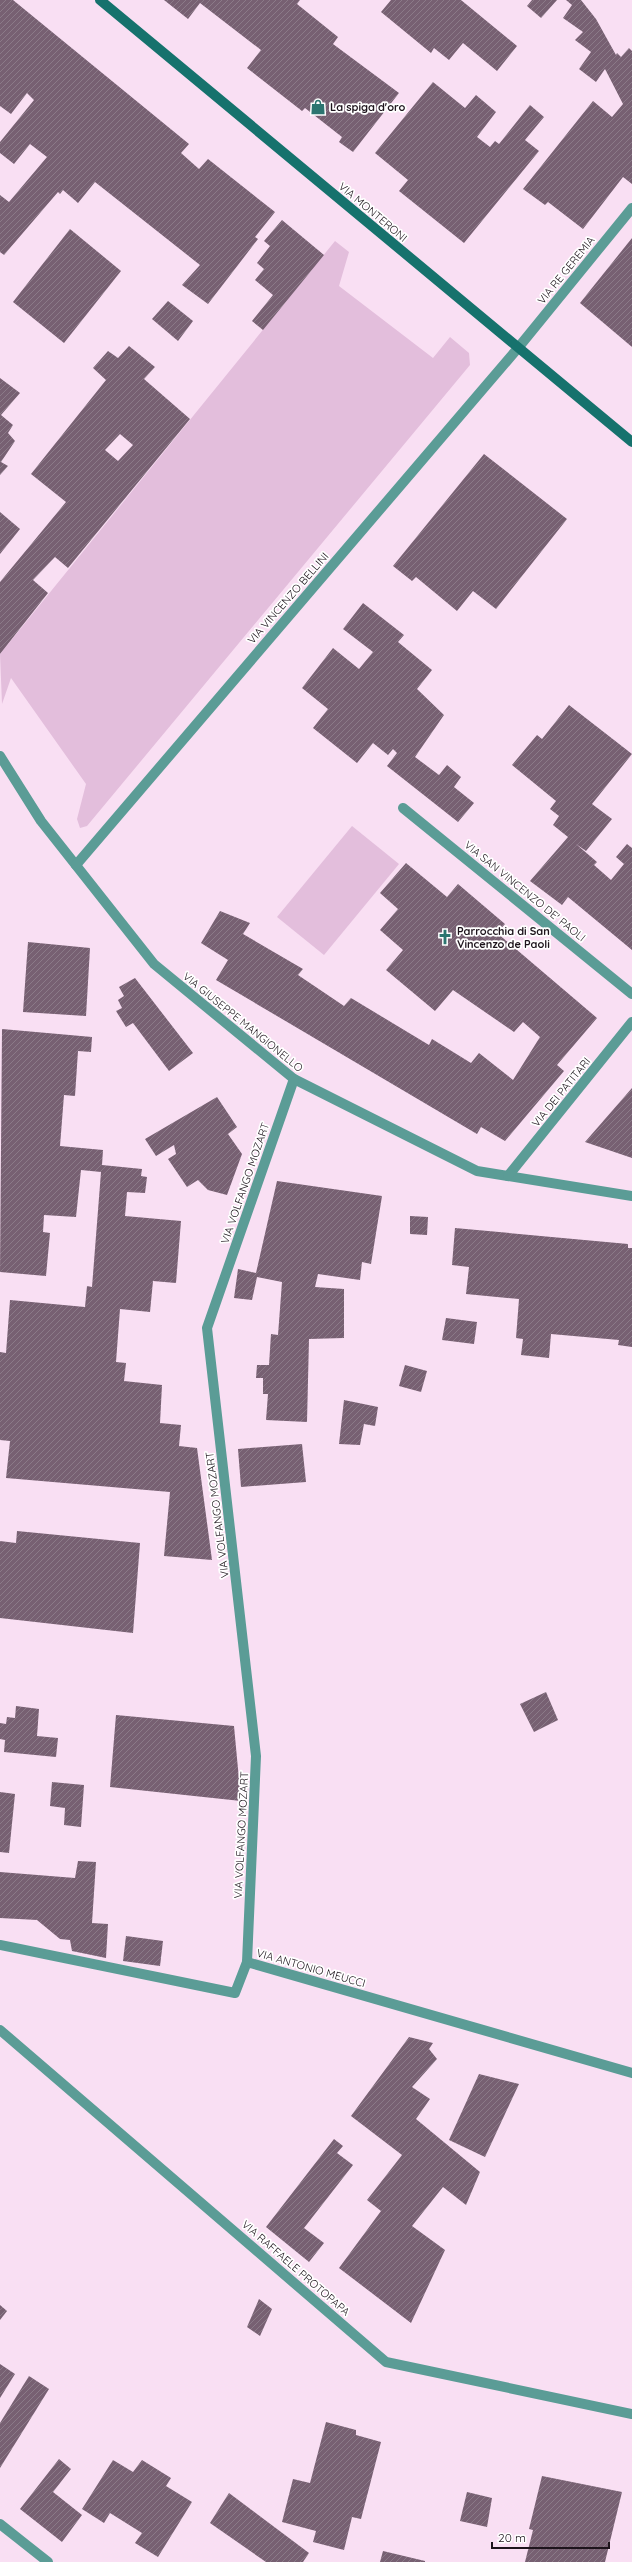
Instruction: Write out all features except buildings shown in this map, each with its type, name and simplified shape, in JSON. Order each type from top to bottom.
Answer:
[{"type":"main road","name":"VIA MONTERONI","points":[[100,0],[632,442]]},
{"type":"street","name":"VIA RE GEREMIA","points":[[518,348],[632,208]]},
{"type":"street","name":"VIA VINCENZO BELLINI","points":[[76,864],[518,348]]},
{"type":"street","name":"VIA GIUSEPPE MANGIONELLO","points":[[0,756],[41,821],[154,964],[294,1079],[477,1171],[632,1196]]},
{"type":"street","name":"VIA SAN VINCENZO DE' PAOLI","points":[[403,808],[632,994]]},
{"type":"street","name":"VIA DEI PATITARI","points":[[508,1176],[632,1022]]},
{"type":"street","name":"VIA VOLFANGO MOZART","points":[[247,1962],[256,1756],[207,1328],[294,1079]]},
{"type":"street","name":"VIA ANTONIO MEUCCI","points":[[0,1945],[234,1994],[247,1962],[632,2073]]},
{"type":"street","name":"VIA RAFFAELE PROTOPAPA","points":[[0,2030],[386,2362],[632,2414]]},
{"type":"street","points":[[0,2524],[48,2562]]},
{"type":"shaded area","points":[[335,241],[349,252],[339,286],[433,358],[450,337],[469,353],[470,365],[87,826],[80,828],[77,819],[86,784],[11,678],[2,704],[0,654]]},
{"type":"shaded area","points":[[352,826],[399,864],[324,955],[277,917]]},
{"type":"place","name":"La spiga d'oro","points":[[318,107]]},
{"type":"place","name":"Parrocchia di San Vincenzo de Paoli","points":[[445,937]]}]
